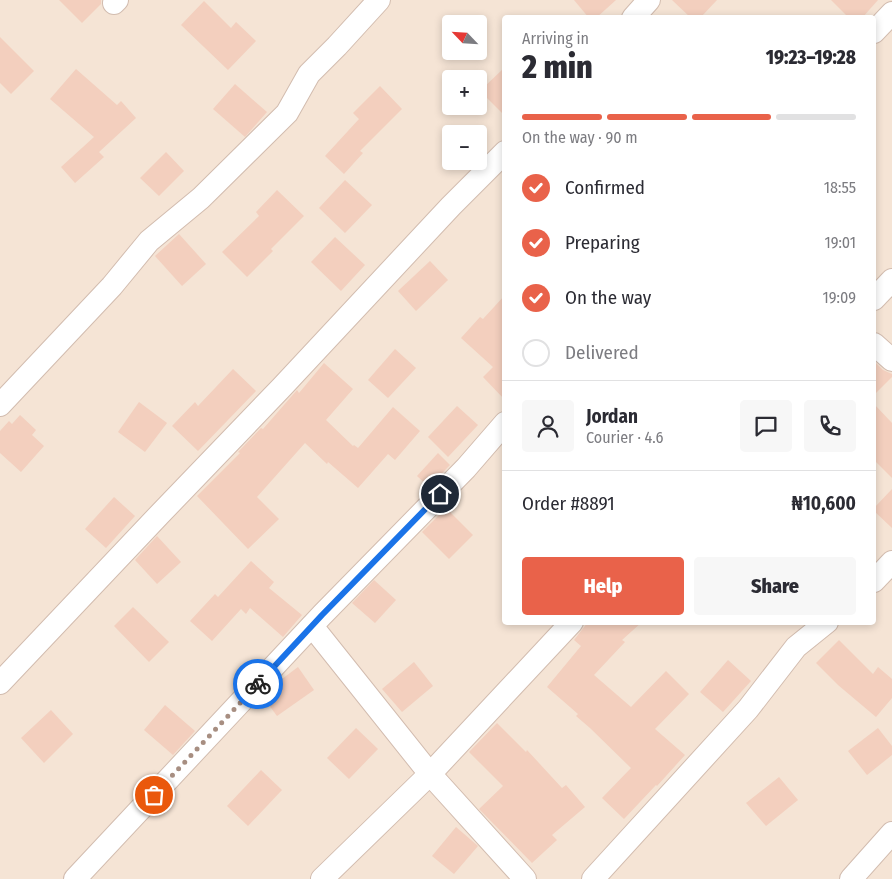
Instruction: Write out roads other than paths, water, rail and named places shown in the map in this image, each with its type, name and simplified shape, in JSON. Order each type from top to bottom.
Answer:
[{"type":"street","points":[[0,405],[112,286],[149,241],[201,198],[287,112],[309,74],[379,0]]},
{"type":"street","points":[[636,15],[649,0]]},
{"type":"street","points":[[876,30],[892,13]]},
{"type":"street","points":[[0,684],[451,206],[502,155]]},
{"type":"street","points":[[876,297],[892,280]]},
{"type":"street","points":[[876,346],[892,360]]},
{"type":"street","points":[[75,879],[312,626],[466,468],[502,426]]},
{"type":"street","points":[[876,579],[892,562]]},
{"type":"street","points":[[322,879],[430,774],[569,625]]},
{"type":"street","points":[[593,879],[748,709],[796,647],[823,625]]},
{"type":"street","points":[[312,626],[430,774],[525,879]]},
{"type":"street","points":[[851,879],[892,833]]}]
